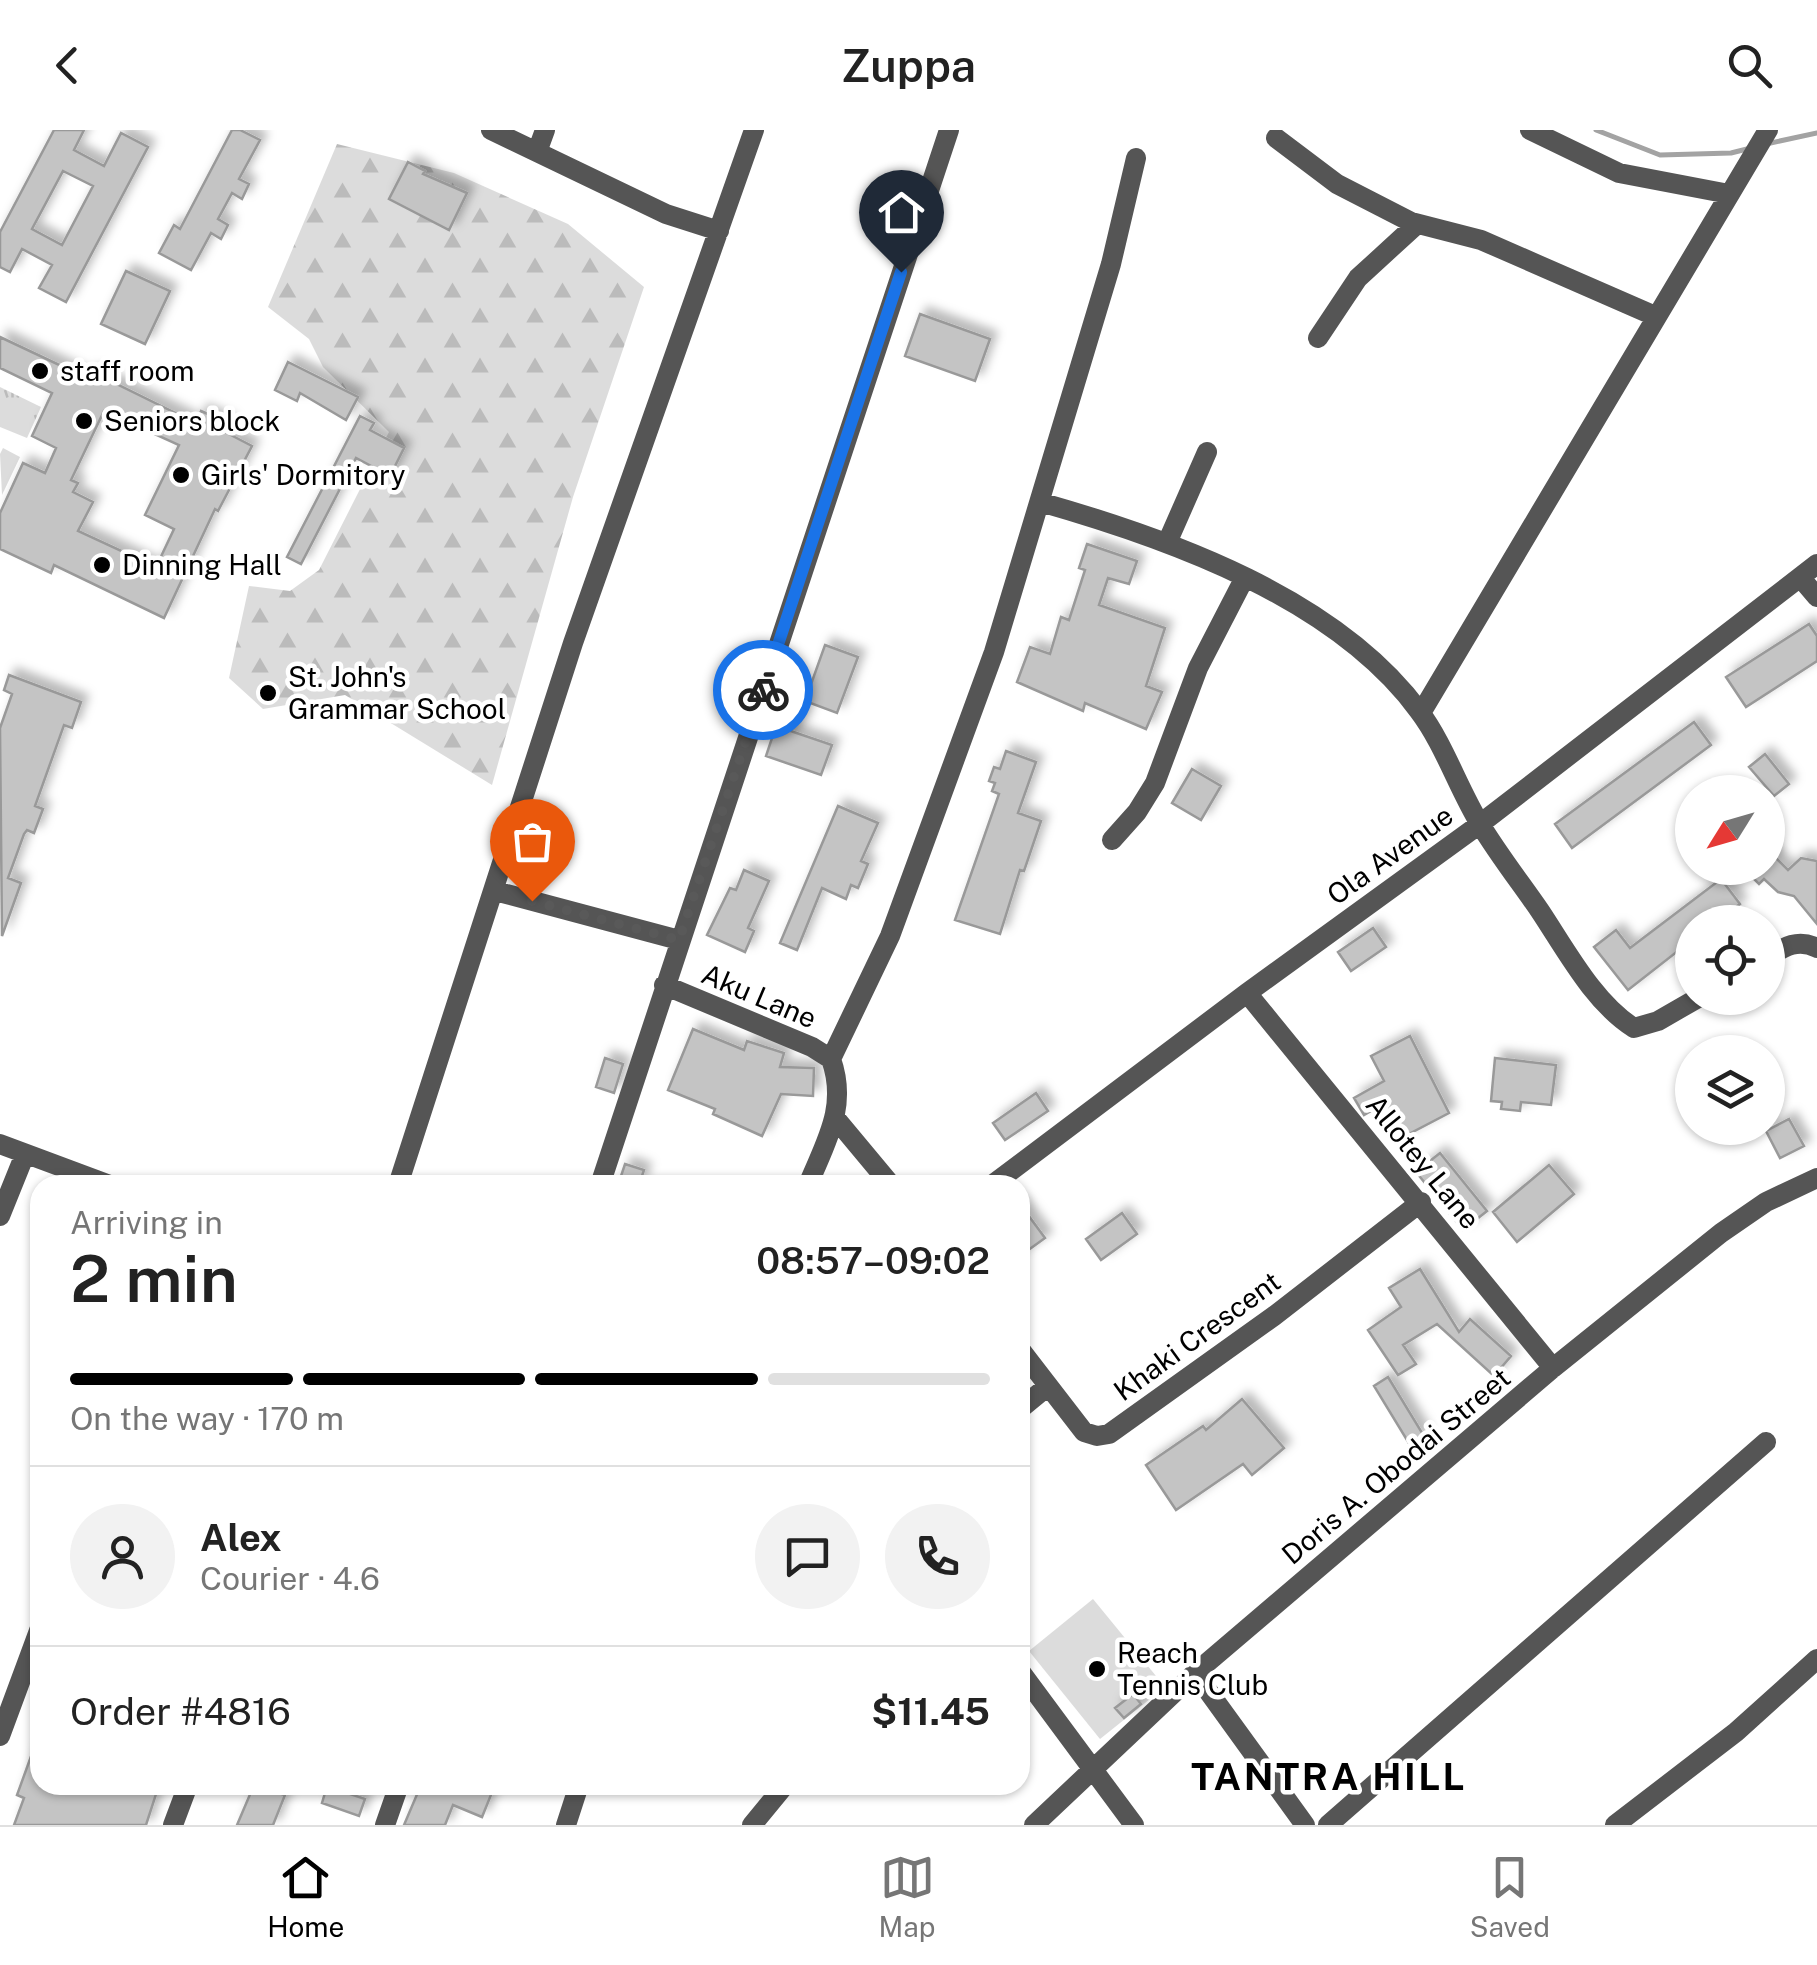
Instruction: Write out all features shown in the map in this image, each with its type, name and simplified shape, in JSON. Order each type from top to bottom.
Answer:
[{"type":"street","points":[[491,130],[666,214],[718,231]]},
{"type":"street","points":[[537,152],[546,130]]},
{"type":"street","points":[[401,1175],[573,643],[754,130]]},
{"type":"street","points":[[603,1175],[949,130]]},
{"type":"street","points":[[1530,130],[1619,172],[1729,194]]},
{"type":"street","points":[[1421,714],[1766,133]]},
{"type":"street","points":[[1276,138],[1336,184],[1417,224],[1481,240],[1654,316]]},
{"type":"street","points":[[812,1175],[836,1119],[839,1081],[832,1059],[890,936],[994,652],[1112,264],[1136,158]]},
{"type":"street","points":[[1318,338],[1371,263],[1417,224]]},
{"type":"street","points":[[1167,543],[1207,452]]},
{"type":"street","points":[[1040,502],[1167,543],[1293,602],[1351,641],[1395,682],[1421,714],[1480,824],[1616,1017],[1634,1028],[1675,1011]]},
{"type":"street","points":[[1809,570],[1817,597]]},
{"type":"street","name":"Ola Avenue","points":[[1005,1175],[1480,824],[1809,570]]},
{"type":"street","points":[[1112,840],[1137,812],[1155,783],[1198,668],[1244,579]]},
{"type":"street","points":[[495,891],[679,940]]},
{"type":"street","points":[[1785,947],[1809,944],[1817,948]]},
{"type":"street","name":"Aku Lane","points":[[664,985],[832,1059]]},
{"type":"street","name":"Allotey Lane","points":[[1247,993],[1553,1368]]},
{"type":"street","points":[[836,1119],[883,1175]]},
{"type":"street","points":[[0,1144],[83,1175]]},
{"type":"street","points":[[0,1216],[25,1154]]},
{"type":"street","name":"Doris A. Obodai Street","points":[[1034,1825],[1195,1673],[1553,1368],[1722,1233],[1766,1202],[1817,1178]]},
{"type":"street","name":"Khaki Crescent","points":[[1030,1362],[1084,1432],[1109,1434],[1274,1316],[1421,1202]]},
{"type":"street","points":[[1030,1400],[1048,1386]]},
{"type":"street","points":[[1328,1825],[1766,1442]]},
{"type":"street","points":[[0,1736],[30,1655]]},
{"type":"street","points":[[1615,1825],[1736,1732],[1817,1659]]},
{"type":"street","points":[[1195,1673],[1305,1825]]},
{"type":"street","points":[[1030,1685],[1134,1825]]},
{"type":"street","points":[[173,1825],[184,1795]]},
{"type":"street","points":[[385,1825],[396,1795]]},
{"type":"street","points":[[566,1825],[576,1795]]},
{"type":"street","points":[[752,1825],[777,1795]]},
{"type":"green space","points":[[337,144],[454,173],[568,224],[644,287],[573,497],[492,785],[345,695],[263,709],[229,678],[249,586],[290,591],[319,570],[389,432],[323,367],[309,339],[268,307]]},
{"type":"green space","points":[[0,387],[41,407],[27,438],[0,427]]},
{"type":"green space","points":[[3,448],[20,457],[2,495],[0,454]]},
{"type":"green space","name":"Reach Tennis Club","points":[[1093,1599],[1165,1687],[1100,1739],[1030,1650]]},
{"type":"building","points":[[54,130],[84,130],[74,150],[104,166],[121,133],[148,147],[66,302],[39,288],[52,265],[22,249],[10,272],[0,267],[0,232]],"holes":[[[63,171],[93,186],[62,245],[32,229]]]},
{"type":"building","points":[[232,130],[260,140],[239,179],[249,184],[242,199],[232,193],[218,219],[228,225],[221,239],[211,233],[191,270],[159,253],[174,225],[180,229]]},
{"type":"building","points":[[408,162],[425,171],[423,174],[467,193],[449,230],[389,199]]},
{"type":"building","points":[[126,271],[170,291],[145,344],[101,324]]},
{"type":"building","points":[[920,314],[990,339],[975,381],[905,356]]},
{"type":"building","points":[[0,337],[89,379],[92,372],[196,423],[201,411],[229,423],[225,432],[252,446],[218,511],[215,509],[164,618],[54,565],[51,573],[0,549],[0,513],[23,463],[45,473],[56,448],[32,436],[52,393],[0,368]],"holes":[[[104,411],[179,445],[145,515],[174,529],[156,567],[78,531],[93,502],[73,492],[78,483],[71,480]]]},
{"type":"building","points":[[288,362],[358,397],[346,420],[300,393],[297,401],[275,390]]},
{"type":"building","points":[[360,416],[374,423],[370,430],[404,448],[390,476],[356,458],[301,564],[287,557]]},
{"type":"building","points":[[1087,544],[1137,561],[1129,584],[1108,578],[1099,605],[1165,628],[1146,686],[1162,692],[1146,729],[1085,703],[1083,711],[1017,682],[1030,647],[1050,654],[1061,617],[1069,620],[1085,570],[1079,568]]},
{"type":"building","points":[[1809,624],[1817,636],[1817,661],[1746,707],[1726,677]]},
{"type":"building","points":[[825,645],[858,657],[837,713],[805,701]]},
{"type":"building","points":[[9,675],[81,702],[72,728],[64,725],[35,806],[43,809],[34,833],[27,830],[24,834],[8,878],[21,883],[2,936],[0,728],[12,694],[4,690]]},
{"type":"building","points":[[1694,722],[1711,745],[1572,848],[1555,824]]},
{"type":"building","points":[[776,726],[832,745],[821,775],[766,756]]},
{"type":"building","points":[[1006,751],[1036,762],[1018,813],[1041,821],[1024,871],[1020,870],[1000,934],[955,920],[999,794],[992,791],[995,783],[989,781],[994,767],[1000,769]]},
{"type":"building","points":[[1765,754],[1782,775],[1756,775],[1749,767]]},
{"type":"building","points":[[1192,769],[1221,786],[1201,820],[1172,803]]},
{"type":"building","points":[[838,806],[878,823],[861,861],[868,864],[858,888],[851,885],[846,899],[822,888],[797,950],[780,943]]},
{"type":"building","points":[[1801,858],[1817,861],[1817,924],[1794,896],[1778,892],[1770,885],[1785,885],[1785,867],[1788,870]]},
{"type":"building","points":[[744,870],[769,881],[748,928],[754,931],[745,952],[707,935],[730,888],[736,890]]},
{"type":"building","points":[[1713,885],[1726,885],[1740,904],[1739,905],[1687,905]]},
{"type":"building","points":[[1675,914],[1675,953],[1628,990],[1594,947],[1616,930],[1630,948]]},
{"type":"building","points":[[1373,928],[1386,947],[1351,971],[1338,952]]},
{"type":"building","points":[[693,1029],[744,1050],[747,1041],[784,1053],[780,1067],[814,1068],[813,1096],[781,1094],[762,1136],[713,1114],[715,1109],[668,1090]]},
{"type":"building","points":[[1410,1036],[1449,1113],[1403,1137],[1385,1103],[1364,1115],[1354,1098],[1384,1081],[1371,1056]]},
{"type":"building","points":[[605,1058],[623,1064],[614,1093],[596,1087]]},
{"type":"building","points":[[1495,1058],[1556,1065],[1551,1105],[1521,1102],[1520,1111],[1501,1109],[1502,1102],[1491,1101]]},
{"type":"building","points":[[1036,1093],[1048,1111],[1005,1140],[993,1123]]},
{"type":"building","points":[[1789,1119],[1804,1146],[1780,1158],[1773,1145],[1785,1145],[1785,1121]]},
{"type":"building","points":[[1440,1153],[1487,1211],[1463,1230],[1416,1172]]},
{"type":"building","points":[[625,1164],[644,1170],[642,1175],[621,1175]]},
{"type":"building","points":[[1549,1165],[1574,1194],[1517,1242],[1493,1212]]},
{"type":"building","points":[[1122,1213],[1137,1234],[1101,1260],[1086,1239]]},
{"type":"building","points":[[1030,1218],[1045,1238],[1030,1249]]},
{"type":"building","points":[[1420,1269],[1459,1332],[1470,1319],[1511,1356],[1494,1376],[1437,1324],[1403,1345],[1416,1364],[1398,1375],[1368,1330],[1401,1307],[1389,1288]]},
{"type":"building","points":[[1388,1377],[1424,1436],[1410,1445],[1374,1386]]},
{"type":"building","points":[[1242,1399],[1284,1448],[1252,1475],[1243,1464],[1176,1510],[1146,1465],[1203,1426],[1206,1430]]},
{"type":"building","points":[[1133,1694],[1141,1704],[1124,1718],[1115,1708]]},
{"type":"building","points":[[30,1759],[30,1795],[156,1795],[146,1825],[14,1825],[24,1798],[17,1795]]},
{"type":"building","points":[[250,1795],[285,1795],[273,1825],[237,1825]]},
{"type":"building","points":[[324,1795],[365,1799],[359,1816],[322,1803]]},
{"type":"building","points":[[417,1795],[491,1795],[482,1817],[453,1805],[445,1825],[404,1825]]},
{"type":"waterway","points":[[1596,130],[1660,155],[1731,153],[1751,148]]},
{"type":"waterway","points":[[1766,144],[1817,133]]},
{"type":"way so far","points":[[532,901],[679,940],[763,690]]},
{"type":"place","name":"staff room","points":[[40,371]]},
{"type":"place","name":"Seniors block","points":[[84,421]]},
{"type":"place","name":"Girls' Dormitory","points":[[181,475]]},
{"type":"place","name":"Dinning Hall","points":[[102,565]]},
{"type":"place","name":"St. John's Grammar School","points":[[268,693]]},
{"type":"place","name":"Reach Tennis Club","points":[[1097,1669]]},
{"type":"district","name":"TANTRA HILL","points":[[1329,1777]]},
{"type":"route","points":[[763,690],[901,272]]}]
